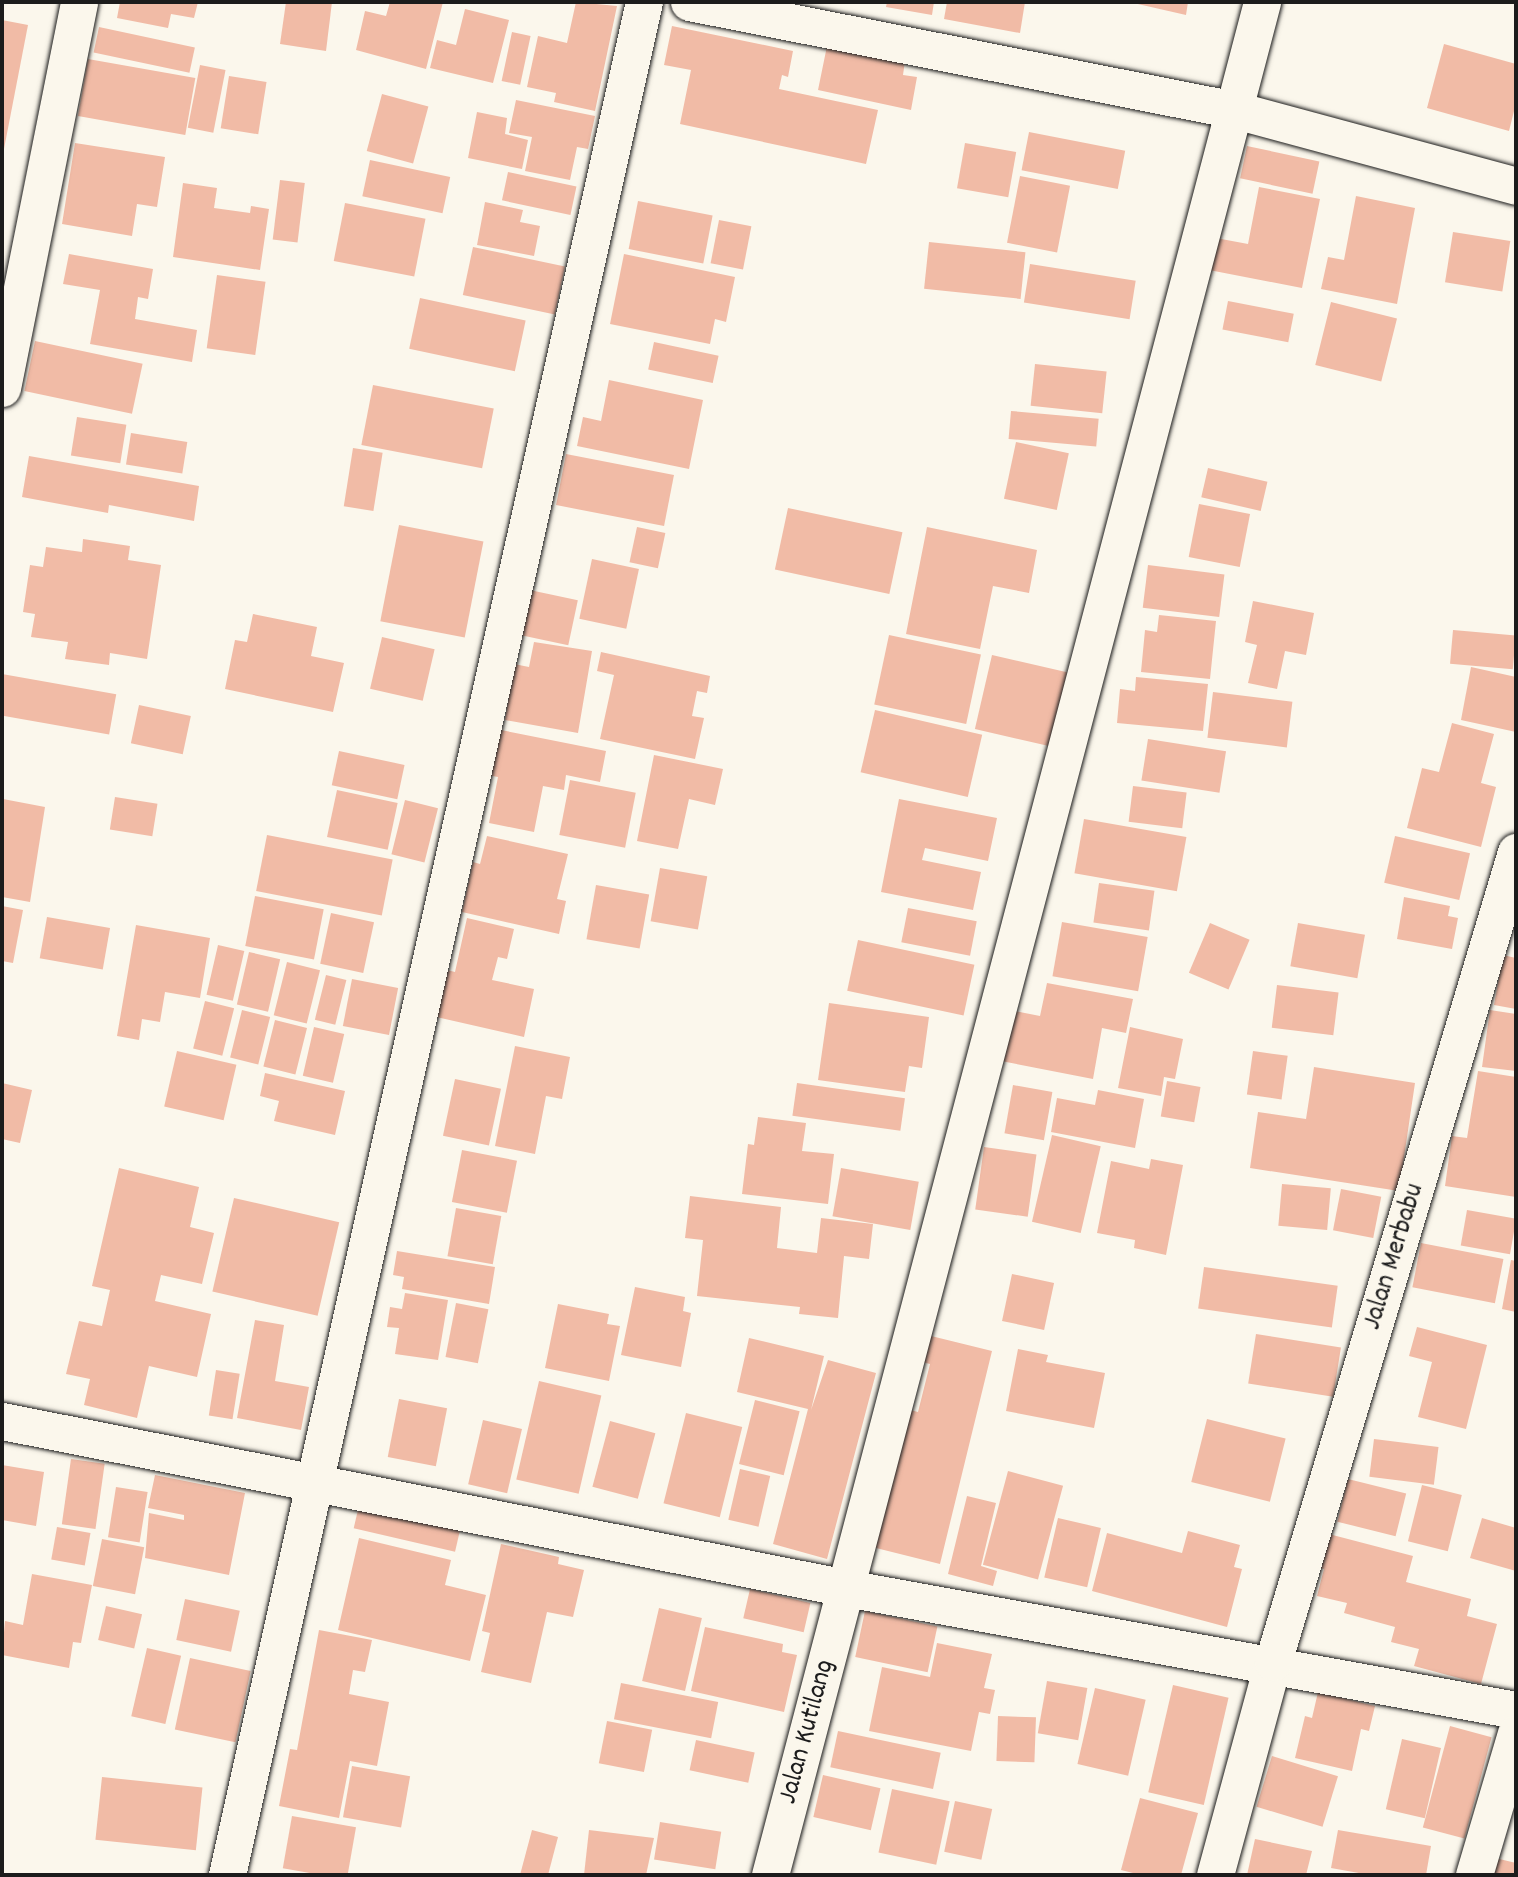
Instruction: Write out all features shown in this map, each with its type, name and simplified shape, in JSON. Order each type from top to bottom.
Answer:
[{"type":"street","points":[[2,388],[79,2]]},
{"type":"street","points":[[227,1875],[644,2]]},
{"type":"street","points":[[689,2],[1235,110],[1516,186]]},
{"type":"street","name":"Jalan Kutilang","points":[[770,1875],[1262,2]]},
{"type":"street","name":"Jalan Merbabu","points":[[1215,1875],[1273,1662],[1516,852]]},
{"type":"street","points":[[2,1421],[314,1480],[846,1588],[1273,1662],[1516,1710]]},
{"type":"street","points":[[1474,1875],[1516,1733]]},
{"type":"building","points":[[120,2],[198,2],[194,18],[171,14],[168,28],[117,18]]},
{"type":"building","points":[[286,2],[332,2],[326,51],[280,44]]},
{"type":"building","points":[[390,2],[443,2],[426,69],[356,50],[365,11],[386,16]]},
{"type":"building","points":[[576,2],[617,6],[595,111],[554,102],[556,93],[527,87],[538,36],[567,43]]},
{"type":"building","points":[[887,2],[934,2],[932,15],[886,7]]},
{"type":"building","points":[[947,2],[1025,2],[1020,33],[944,19]]},
{"type":"building","points":[[1129,2],[1188,2],[1186,15]]},
{"type":"building","points":[[465,9],[509,20],[493,83],[430,68],[437,40],[456,45]]},
{"type":"building","points":[[2,20],[28,25],[3,154],[2,154]]},
{"type":"building","points":[[672,26],[793,51],[788,77],[782,75],[779,89],[878,110],[866,164],[680,124],[691,70],[664,65]]},
{"type":"building","points":[[99,27],[195,47],[189,73],[94,52]]},
{"type":"building","points":[[512,32],[531,36],[520,85],[502,81]]},
{"type":"building","points":[[1444,44],[1516,64],[1516,103],[1509,131],[1427,108]]},
{"type":"building","points":[[827,46],[905,61],[903,75],[917,77],[911,110],[818,90]]},
{"type":"building","points":[[88,59],[195,78],[185,135],[78,116]]},
{"type":"building","points":[[200,65],[226,70],[213,133],[188,128]]},
{"type":"building","points":[[229,76],[267,82],[258,134],[221,128]]},
{"type":"building","points":[[382,94],[428,106],[413,163],[367,151]]},
{"type":"building","points":[[516,100],[595,116],[588,149],[577,147],[570,180],[525,171],[532,137],[509,133]]},
{"type":"building","points":[[477,112],[507,118],[505,134],[528,140],[522,169],[468,158]]},
{"type":"building","points":[[1029,132],[1125,151],[1118,189],[1022,170]]},
{"type":"building","points":[[75,143],[165,157],[157,207],[137,204],[132,236],[62,224]]},
{"type":"building","points":[[965,143],[1016,152],[1008,197],[957,188]]},
{"type":"building","points":[[1247,146],[1319,161],[1313,194],[1240,178]]},
{"type":"building","points":[[370,160],[450,177],[443,213],[362,196]]},
{"type":"building","points":[[508,172],[576,187],[570,215],[502,200]]},
{"type":"building","points":[[1020,176],[1070,186],[1057,252],[1007,243]]},
{"type":"building","points":[[280,180],[305,183],[298,243],[273,240]]},
{"type":"building","points":[[183,183],[217,188],[214,208],[250,213],[251,206],[269,209],[260,270],[173,257]]},
{"type":"building","points":[[1259,187],[1320,199],[1302,288],[1209,270],[1216,238],[1248,244]]},
{"type":"building","points":[[1356,196],[1415,208],[1397,304],[1321,289],[1328,257],[1344,260]]},
{"type":"building","points":[[638,201],[713,216],[703,264],[629,249]]},
{"type":"building","points":[[485,202],[523,210],[520,222],[540,226],[534,256],[477,245]]},
{"type":"building","points":[[345,203],[425,219],[414,277],[334,261]]},
{"type":"building","points":[[719,220],[751,226],[743,269],[711,263]]},
{"type":"building","points":[[1453,232],[1510,241],[1502,291],[1445,282]]},
{"type":"building","points":[[929,242],[1025,252],[1021,299],[924,289]]},
{"type":"building","points":[[473,247],[565,267],[555,314],[463,295]]},
{"type":"building","points":[[69,254],[153,269],[148,299],[138,297],[135,319],[197,330],[192,362],[90,344],[100,290],[63,284]]},
{"type":"building","points":[[624,254],[735,277],[726,322],[715,319],[710,344],[610,324]]},
{"type":"building","points":[[1030,264],[1136,281],[1130,319],[1024,303]]},
{"type":"building","points":[[217,275],[266,282],[255,355],[207,348]]},
{"type":"building","points":[[420,298],[526,320],[515,371],[409,349]]},
{"type":"building","points":[[1228,301],[1294,314],[1288,342],[1222,329]]},
{"type":"building","points":[[1331,302],[1397,318],[1381,382],[1315,365]]},
{"type":"building","points":[[35,341],[143,364],[132,414],[24,391]]},
{"type":"building","points":[[654,342],[719,356],[713,383],[648,369]]},
{"type":"building","points":[[1035,364],[1107,372],[1102,413],[1031,406]]},
{"type":"building","points":[[609,380],[703,400],[689,469],[577,446],[583,417],[601,421]]},
{"type":"building","points":[[373,385],[494,408],[482,468],[361,445]]},
{"type":"building","points":[[1011,411],[1099,419],[1096,447],[1009,439]]},
{"type":"building","points":[[77,417],[126,425],[120,463],[71,456]]},
{"type":"building","points":[[131,433],[187,442],[182,474],[126,465]]},
{"type":"building","points":[[1016,442],[1069,453],[1057,510],[1004,499]]},
{"type":"building","points":[[353,448],[383,453],[373,511],[344,506]]},
{"type":"building","points":[[566,454],[674,475],[664,526],[556,505]]},
{"type":"building","points":[[29,456],[199,486],[194,521],[109,505],[108,513],[22,497]]},
{"type":"building","points":[[1208,468],[1267,482],[1261,511],[1201,497]]},
{"type":"building","points":[[1199,504],[1250,514],[1240,567],[1189,557]]},
{"type":"building","points":[[788,508],[902,532],[889,594],[775,570]]},
{"type":"building","points":[[399,525],[483,541],[465,638],[380,621]]},
{"type":"building","points":[[637,527],[665,533],[658,568],[630,562]]},
{"type":"building","points":[[927,527],[1037,550],[1029,593],[993,586],[980,649],[906,634]]},
{"type":"building","points":[[83,539],[130,546],[128,560],[161,565],[147,659],[110,653],[109,665],[65,659],[68,642],[31,637],[35,614],[23,612],[30,565],[43,567],[46,547],[82,552]]},
{"type":"building","points":[[592,559],[639,569],[626,629],[579,619]]},
{"type":"building","points":[[1148,565],[1224,574],[1219,617],[1143,608]]},
{"type":"building","points":[[525,589],[578,600],[568,645],[515,634]]},
{"type":"building","points":[[1253,601],[1314,613],[1306,655],[1285,651],[1277,689],[1248,683],[1257,645],[1245,642]]},
{"type":"building","points":[[253,614],[317,627],[311,656],[344,663],[333,712],[225,689],[235,640],[247,642]]},
{"type":"building","points":[[1159,615],[1216,621],[1210,679],[1141,672],[1145,630],[1157,632]]},
{"type":"building","points":[[1453,630],[1516,635],[1513,669],[1450,664]]},
{"type":"building","points":[[889,635],[981,655],[966,724],[874,704]]},
{"type":"building","points":[[382,637],[435,649],[423,701],[370,689]]},
{"type":"building","points":[[534,642],[592,651],[578,733],[505,720],[514,664],[529,667]]},
{"type":"building","points":[[601,652],[710,676],[707,693],[697,691],[692,716],[704,718],[695,759],[600,739],[614,675],[597,671]]},
{"type":"building","points":[[992,655],[1067,672],[1050,746],[975,729]]},
{"type":"building","points":[[1471,667],[1516,677],[1516,732],[1461,720]]},
{"type":"building","points":[[2,674],[116,694],[109,735],[2,716]]},
{"type":"building","points":[[1136,677],[1208,684],[1203,731],[1117,723],[1120,689],[1135,691]]},
{"type":"building","points":[[1213,692],[1292,702],[1287,747],[1207,738]]},
{"type":"building","points":[[139,705],[191,716],[183,754],[131,743]]},
{"type":"building","points":[[875,710],[982,735],[968,797],[861,772]]},
{"type":"building","points":[[1452,723],[1494,734],[1481,783],[1496,787],[1481,847],[1407,828],[1422,768],[1439,772]]},
{"type":"building","points":[[496,729],[606,751],[600,782],[566,775],[564,790],[543,786],[534,832],[489,823],[498,777],[487,775]]},
{"type":"building","points":[[1148,739],[1226,751],[1219,793],[1141,780]]},
{"type":"building","points":[[339,751],[405,765],[397,799],[332,785]]},
{"type":"building","points":[[654,755],[723,769],[715,805],[689,799],[678,849],[637,841]]},
{"type":"building","points":[[570,780],[636,793],[625,848],[559,835]]},
{"type":"building","points":[[1133,786],[1187,793],[1182,828],[1129,822]]},
{"type":"building","points":[[337,790],[398,803],[388,850],[327,837]]},
{"type":"building","points":[[115,797],[157,804],[152,836],[110,830]]},
{"type":"building","points":[[3,799],[45,807],[30,902],[2,897]]},
{"type":"building","points":[[899,799],[997,818],[988,861],[925,848],[922,860],[981,872],[973,910],[881,892]]},
{"type":"building","points":[[405,800],[438,808],[424,863],[391,854]]},
{"type":"building","points":[[1084,819],[1186,837],[1177,891],[1074,873]]},
{"type":"building","points":[[267,835],[393,859],[382,915],[256,891]]},
{"type":"building","points":[[487,836],[568,854],[557,899],[566,901],[559,934],[462,912],[473,862],[480,864]]},
{"type":"building","points":[[1395,836],[1470,853],[1459,900],[1384,883]]},
{"type":"building","points":[[660,868],[707,876],[698,930],[651,921]]},
{"type":"building","points":[[1099,883],[1154,891],[1149,930],[1093,923]]},
{"type":"building","points":[[596,885],[649,894],[640,949],[586,939]]},
{"type":"building","points":[[255,896],[324,909],[314,959],[245,946]]},
{"type":"building","points":[[1404,897],[1450,906],[1448,916],[1458,918],[1452,949],[1397,939]]},
{"type":"building","points":[[2,906],[23,910],[13,963],[2,961]]},
{"type":"building","points":[[908,908],[977,921],[970,956],[901,942]]},
{"type":"building","points":[[331,913],[374,922],[363,973],[320,964]]},
{"type":"building","points":[[47,917],[110,928],[103,969],[40,958]]},
{"type":"building","points":[[467,918],[514,929],[507,959],[498,957],[492,980],[534,989],[524,1037],[432,1016],[443,969],[455,972]]},
{"type":"building","points":[[1062,922],[1148,937],[1138,991],[1052,976]]},
{"type":"building","points":[[1210,923],[1250,940],[1228,990],[1189,973]]},
{"type":"building","points":[[1298,923],[1365,935],[1357,978],[1290,966]]},
{"type":"building","points":[[136,925],[210,938],[200,998],[165,992],[160,1022],[142,1019],[139,1040],[117,1036]]},
{"type":"building","points":[[858,940],[974,965],[964,1016],[847,991]]},
{"type":"building","points":[[218,945],[244,951],[233,1001],[207,995]]},
{"type":"building","points":[[249,952],[280,959],[268,1012],[237,1005]]},
{"type":"building","points":[[1503,955],[1516,958],[1516,1009],[1494,1005]]},
{"type":"building","points":[[287,962],[320,970],[307,1024],[274,1015]]},
{"type":"building","points":[[326,975],[346,980],[335,1025],[315,1020]]},
{"type":"building","points":[[352,979],[398,988],[389,1035],[343,1026]]},
{"type":"building","points":[[1047,983],[1133,999],[1126,1033],[1102,1028],[1093,1079],[1001,1061],[1010,1010],[1040,1016]]},
{"type":"building","points":[[1277,985],[1339,993],[1333,1035],[1272,1028]]},
{"type":"building","points":[[205,1001],[234,1008],[222,1056],[193,1049]]},
{"type":"building","points":[[829,1003],[929,1017],[922,1068],[909,1066],[905,1092],[818,1080]]},
{"type":"building","points":[[242,1010],[270,1017],[258,1065],[230,1058]]},
{"type":"building","points":[[1490,1010],[1516,1014],[1516,1071],[1482,1067]]},
{"type":"building","points":[[275,1020],[307,1028],[295,1075],[263,1067]]},
{"type":"building","points":[[314,1027],[344,1034],[333,1083],[303,1076]]},
{"type":"building","points":[[1130,1027],[1183,1039],[1175,1079],[1164,1077],[1161,1096],[1118,1088]]},
{"type":"building","points":[[515,1046],[570,1057],[562,1099],[546,1096],[535,1154],[495,1146]]},
{"type":"building","points":[[177,1051],[236,1065],[224,1120],[164,1107]]},
{"type":"building","points":[[1253,1051],[1288,1056],[1282,1099],[1247,1095]]},
{"type":"building","points":[[1314,1067],[1415,1083],[1399,1191],[1250,1168],[1258,1112],[1306,1119]]},
{"type":"building","points":[[1478,1071],[1516,1077],[1516,1197],[1445,1186],[1452,1136],[1467,1138]]},
{"type":"building","points":[[265,1073],[345,1091],[335,1135],[274,1121],[279,1101],[260,1096]]},
{"type":"building","points":[[455,1079],[501,1089],[489,1146],[443,1136]]},
{"type":"building","points":[[1167,1081],[1200,1087],[1194,1122],[1161,1116]]},
{"type":"building","points":[[2,1083],[32,1090],[20,1143],[2,1139]]},
{"type":"building","points":[[797,1083],[905,1098],[900,1131],[792,1116]]},
{"type":"building","points":[[1013,1085],[1052,1092],[1044,1140],[1004,1133]]},
{"type":"building","points":[[1098,1090],[1144,1099],[1135,1148],[1051,1132],[1057,1098],[1095,1105]]},
{"type":"building","points":[[758,1117],[806,1123],[802,1151],[834,1154],[828,1204],[742,1194],[748,1144],[754,1145]]},
{"type":"building","points":[[1052,1135],[1101,1146],[1081,1233],[1032,1222]]},
{"type":"building","points":[[984,1147],[1036,1154],[1028,1217],[975,1209]]},
{"type":"building","points":[[462,1150],[517,1161],[507,1213],[452,1202]]},
{"type":"building","points":[[1151,1159],[1183,1165],[1166,1255],[1134,1248],[1135,1240],[1097,1233],[1111,1161],[1149,1169]]},
{"type":"building","points":[[119,1168],[199,1187],[190,1227],[214,1233],[202,1284],[161,1275],[155,1301],[211,1314],[197,1377],[149,1366],[137,1418],[84,1405],[90,1379],[66,1374],[79,1321],[102,1326],[110,1290],[92,1286]]},
{"type":"building","points":[[841,1168],[919,1182],[910,1230],[832,1216]]},
{"type":"building","points":[[1282,1184],[1331,1188],[1327,1230],[1278,1226]]},
{"type":"building","points":[[1341,1189],[1381,1197],[1373,1238],[1333,1230]]},
{"type":"building","points":[[690,1196],[781,1207],[777,1248],[817,1253],[821,1218],[873,1224],[869,1259],[844,1256],[838,1318],[799,1314],[800,1307],[697,1296],[703,1240],[685,1238]]},
{"type":"building","points":[[234,1198],[339,1222],[318,1316],[212,1292]]},
{"type":"building","points":[[456,1208],[501,1216],[493,1264],[447,1256]]},
{"type":"building","points":[[1467,1210],[1516,1219],[1510,1254],[1461,1245]]},
{"type":"building","points":[[1421,1243],[1503,1259],[1495,1303],[1412,1287]]},
{"type":"building","points":[[397,1251],[495,1267],[489,1304],[402,1289],[404,1277],[393,1275]]},
{"type":"building","points":[[1511,1260],[1516,1261],[1516,1312],[1502,1309]]},
{"type":"building","points":[[1204,1267],[1338,1286],[1332,1327],[1198,1309]]},
{"type":"building","points":[[1012,1274],[1054,1283],[1044,1330],[1002,1321]]},
{"type":"building","points":[[635,1287],[685,1297],[683,1311],[691,1313],[681,1367],[621,1355]]},
{"type":"building","points":[[405,1293],[448,1300],[438,1360],[395,1354],[399,1328],[387,1327],[390,1307],[402,1309]]},
{"type":"building","points":[[456,1303],[488,1309],[478,1363],[446,1357]]},
{"type":"building","points":[[558,1304],[609,1314],[607,1324],[620,1326],[609,1381],[545,1368]]},
{"type":"building","points":[[255,1320],[284,1325],[275,1381],[309,1387],[301,1430],[237,1418]]},
{"type":"building","points":[[1417,1327],[1487,1345],[1466,1429],[1418,1417],[1432,1362],[1409,1356]]},
{"type":"building","points":[[923,1334],[992,1351],[940,1564],[868,1546],[899,1407],[918,1412],[930,1364],[917,1361]]},
{"type":"building","points":[[1256,1334],[1341,1347],[1333,1397],[1248,1383]]},
{"type":"building","points":[[749,1338],[824,1356],[811,1410],[828,1360],[876,1373],[827,1559],[773,1544],[808,1409],[737,1392]]},
{"type":"building","points":[[1018,1349],[1048,1355],[1046,1362],[1105,1373],[1094,1428],[1006,1411]]},
{"type":"building","points":[[216,1370],[240,1374],[233,1419],[209,1415]]},
{"type":"building","points":[[539,1381],[601,1395],[579,1494],[516,1479]]},
{"type":"building","points":[[399,1399],[447,1408],[436,1466],[388,1457]]},
{"type":"building","points":[[755,1400],[800,1411],[784,1475],[739,1464]]},
{"type":"building","points":[[686,1413],[742,1427],[720,1517],[664,1503]]},
{"type":"building","points":[[1207,1419],[1286,1439],[1270,1502],[1191,1482]]},
{"type":"building","points":[[483,1420],[522,1429],[507,1493],[468,1484]]},
{"type":"building","points":[[610,1421],[655,1433],[638,1499],[592,1487]]},
{"type":"building","points":[[1374,1439],[1439,1447],[1434,1485],[1369,1477]]},
{"type":"building","points":[[71,1459],[105,1464],[95,1529],[62,1524]]},
{"type":"building","points":[[2,1465],[44,1472],[36,1526],[2,1520]]},
{"type":"building","points":[[740,1469],[770,1476],[759,1527],[728,1520]]},
{"type":"building","points":[[1008,1471],[1063,1486],[1038,1579],[983,1565]]},
{"type":"building","points":[[155,1475],[245,1493],[229,1575],[145,1558],[149,1513],[184,1520],[184,1515],[148,1508]]},
{"type":"building","points":[[1348,1479],[1406,1494],[1396,1536],[1337,1522]]},
{"type":"building","points":[[1422,1485],[1462,1495],[1448,1551],[1408,1541]]},
{"type":"building","points":[[116,1487],[148,1492],[140,1542],[108,1537]]},
{"type":"building","points":[[967,1496],[996,1503],[981,1566],[997,1571],[993,1586],[948,1574]]},
{"type":"building","points":[[360,1501],[461,1524],[455,1552],[354,1528]]},
{"type":"building","points":[[1058,1518],[1101,1528],[1087,1587],[1044,1577]]},
{"type":"building","points":[[1482,1518],[1516,1528],[1516,1571],[1470,1558]]},
{"type":"building","points":[[57,1527],[90,1533],[85,1565],[51,1559]]},
{"type":"building","points":[[1188,1531],[1240,1545],[1234,1567],[1242,1569],[1227,1627],[1092,1591],[1107,1533],[1182,1553]]},
{"type":"building","points":[[1325,1533],[1413,1556],[1406,1582],[1471,1599],[1467,1616],[1497,1624],[1481,1684],[1414,1666],[1419,1649],[1391,1642],[1395,1627],[1344,1613],[1347,1603],[1317,1596],[1324,1569],[1317,1567]]},
{"type":"building","points":[[359,1538],[451,1560],[445,1585],[486,1595],[470,1661],[338,1630]]},
{"type":"building","points":[[102,1539],[144,1547],[135,1594],[93,1586]]},
{"type":"building","points":[[501,1544],[559,1557],[558,1564],[584,1570],[573,1617],[547,1612],[531,1683],[481,1672],[490,1633],[482,1631]]},
{"type":"building","points":[[32,1574],[92,1585],[81,1643],[73,1642],[69,1668],[2,1655],[5,1621],[23,1625]]},
{"type":"building","points":[[750,1589],[810,1603],[804,1632],[743,1618]]},
{"type":"building","points":[[185,1599],[240,1611],[231,1652],[176,1640]]},
{"type":"building","points":[[106,1606],[142,1614],[134,1648],[98,1640]]},
{"type":"building","points":[[659,1608],[702,1618],[685,1691],[642,1681]]},
{"type":"building","points":[[865,1611],[937,1626],[928,1672],[855,1657]]},
{"type":"building","points":[[705,1627],[783,1644],[782,1652],[797,1655],[784,1712],[691,1691]]},
{"type":"building","points":[[319,1630],[372,1640],[365,1672],[353,1670],[349,1694],[389,1702],[377,1766],[350,1761],[339,1818],[279,1806],[290,1749],[297,1750]]},
{"type":"building","points":[[937,1643],[992,1654],[984,1688],[995,1690],[990,1714],[979,1712],[971,1751],[869,1731],[882,1667],[930,1677]]},
{"type":"building","points":[[147,1648],[181,1656],[165,1724],[131,1716]]},
{"type":"building","points":[[190,1658],[251,1671],[235,1742],[175,1729]]},
{"type":"building","points":[[1047,1681],[1087,1688],[1078,1740],[1038,1733]]},
{"type":"building","points":[[621,1683],[718,1702],[711,1738],[614,1719]]},
{"type":"building","points":[[1173,1685],[1229,1698],[1204,1805],[1148,1792]]},
{"type":"building","points":[[1095,1688],[1146,1700],[1128,1776],[1077,1764]]},
{"type":"building","points":[[1318,1692],[1375,1706],[1369,1731],[1361,1729],[1352,1771],[1295,1758],[1305,1716],[1312,1718]]},
{"type":"building","points":[[998,1716],[1036,1717],[1034,1762],[996,1761]]},
{"type":"building","points":[[607,1721],[652,1730],[644,1772],[599,1763]]},
{"type":"building","points":[[1450,1726],[1492,1737],[1464,1839],[1423,1827]]},
{"type":"building","points":[[838,1731],[941,1753],[933,1789],[830,1767]]},
{"type":"building","points":[[1402,1739],[1441,1748],[1425,1818],[1386,1809]]},
{"type":"building","points":[[696,1740],[755,1752],[748,1783],[690,1770]]},
{"type":"building","points":[[1272,1756],[1338,1776],[1322,1827],[1257,1807]]},
{"type":"building","points":[[352,1766],[410,1776],[401,1827],[343,1817]]},
{"type":"building","points":[[823,1775],[880,1788],[871,1830],[813,1817]]},
{"type":"building","points":[[102,1777],[202,1788],[196,1850],[95,1840]]},
{"type":"building","points":[[892,1789],[950,1801],[936,1865],[878,1853]]},
{"type":"building","points":[[1140,1798],[1198,1813],[1181,1875],[1141,1875],[1121,1870]]},
{"type":"building","points":[[955,1801],[992,1809],[981,1860],[944,1852]]},
{"type":"building","points":[[292,1816],[356,1827],[348,1875],[321,1875],[283,1868]]},
{"type":"building","points":[[660,1822],[721,1832],[715,1869],[654,1860]]},
{"type":"building","points":[[532,1830],[558,1837],[548,1875],[520,1875]]},
{"type":"building","points":[[589,1830],[654,1838],[646,1875],[584,1875]]},
{"type":"building","points":[[1338,1830],[1431,1846],[1426,1875],[1370,1875],[1331,1868]]},
{"type":"building","points":[[1255,1839],[1312,1851],[1306,1875],[1247,1875]]},
{"type":"building","points":[[1487,1856],[1516,1863],[1516,1875],[1482,1875]]}]
